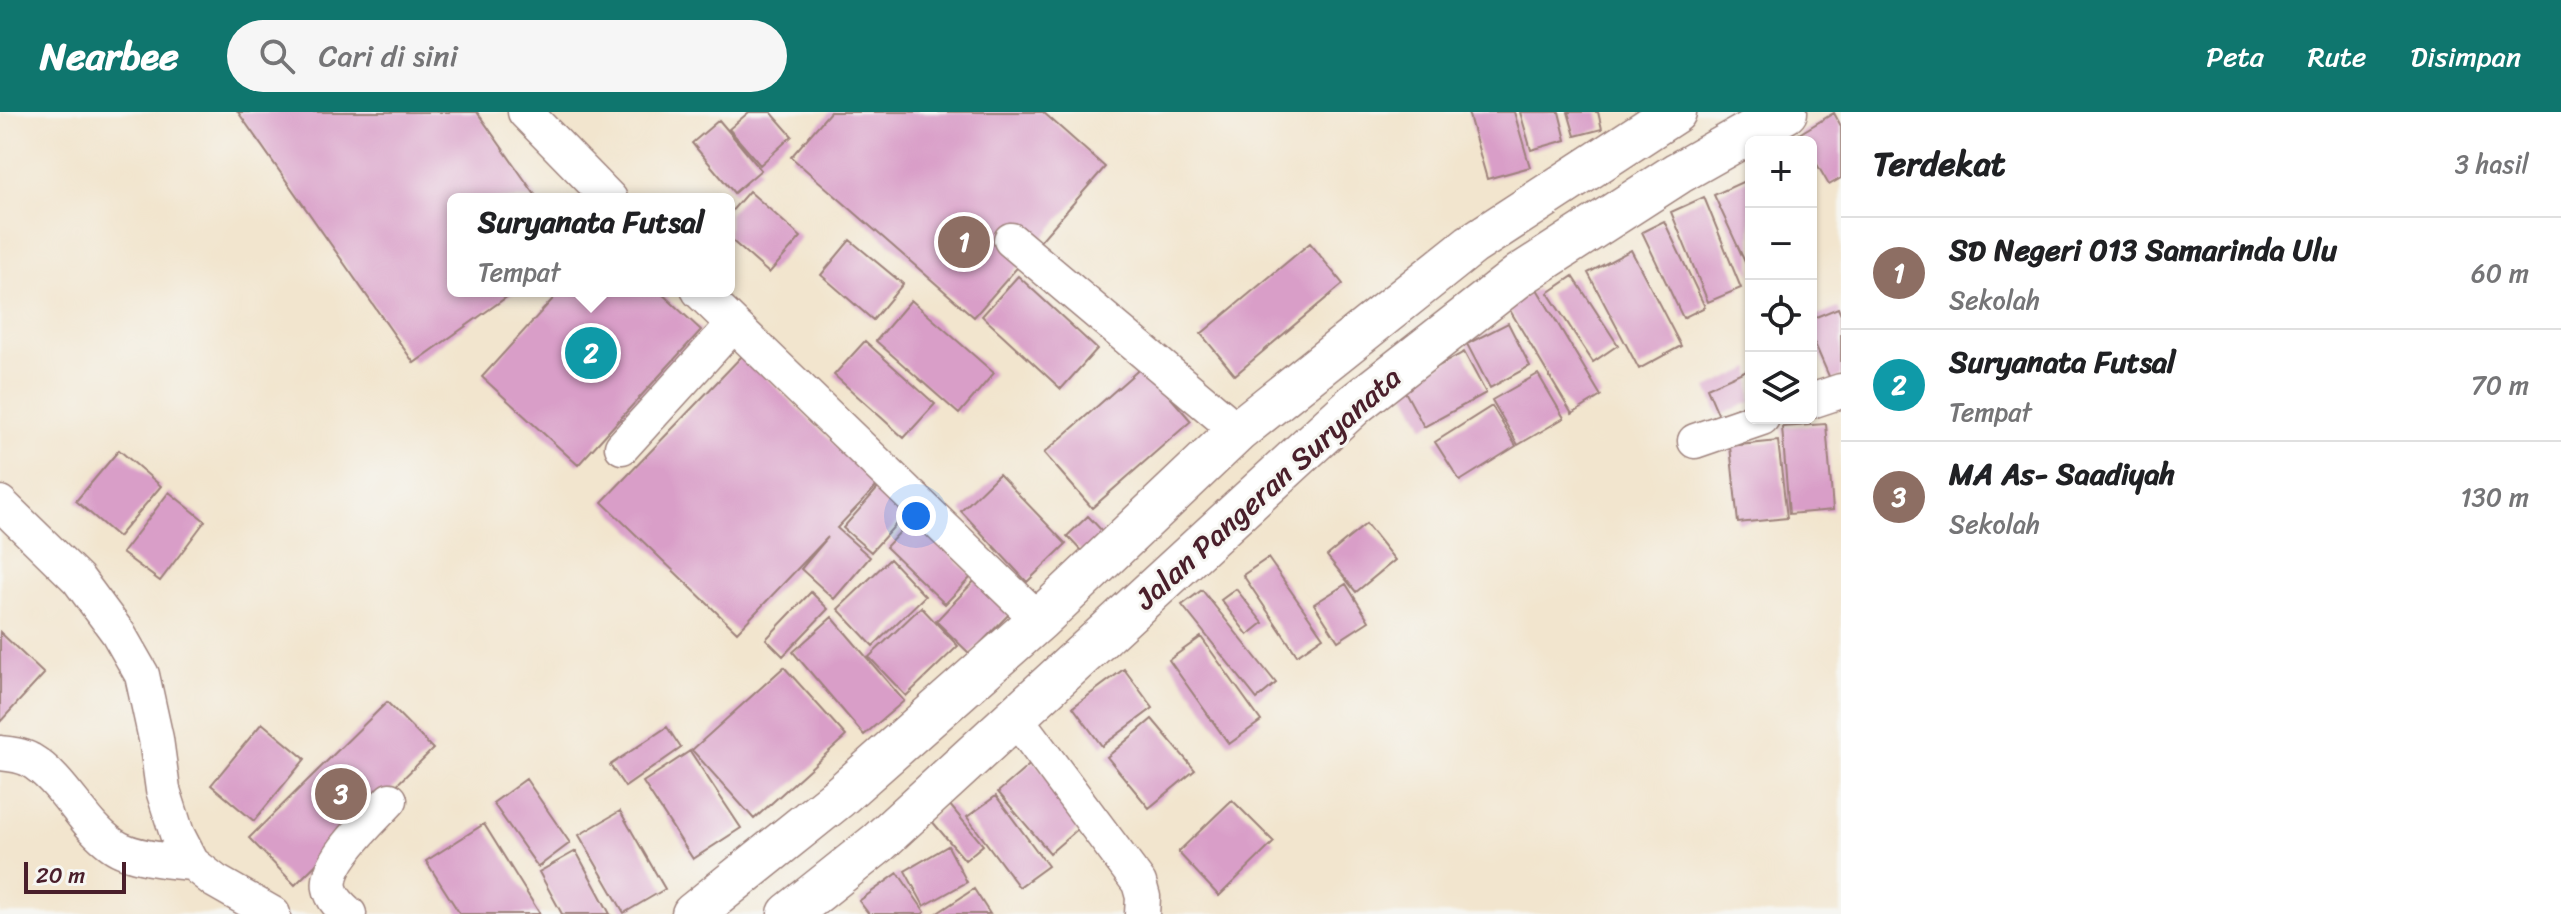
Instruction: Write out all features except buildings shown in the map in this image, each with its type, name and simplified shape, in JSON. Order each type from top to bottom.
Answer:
[{"type":"main road","name":"Jalan Pangeran Suryanata","points":[[792,913],[878,843],[1355,404],[1520,275],[1678,173],[1786,112]]},
{"type":"main road","name":"Jalan Pangeran Suryanata","points":[[693,914],[839,797],[1039,620],[1238,431],[1471,245],[1671,113]]},
{"type":"main road","points":[[839,797],[878,843]]},
{"type":"street","points":[[525,112],[604,193]]},
{"type":"street","points":[[1011,240],[1238,431]]},
{"type":"street","points":[[705,297],[1039,620]]},
{"type":"street","points":[[622,447],[733,325]]},
{"type":"street","points":[[1817,399],[1841,391]]},
{"type":"street","points":[[1695,441],[1745,424]]},
{"type":"street","points":[[0,503],[78,579],[118,633],[142,675],[163,790],[177,834],[192,863],[215,881],[273,914]]},
{"type":"street","points":[[1015,717],[1139,883],[1143,897],[1142,914]]},
{"type":"street","points":[[0,753],[31,761],[116,847],[153,858],[192,863]]},
{"type":"street","points":[[349,914],[338,904],[330,888],[331,872],[346,849],[390,800]]},
{"type":"place","name":"SD Negeri 013 Samarinda Ulu","points":[[964,242]]},
{"type":"place","name":"Suryanata Futsal","points":[[591,353]]},
{"type":"place","name":"MA As- Saadiyah","points":[[341,794]]}]
